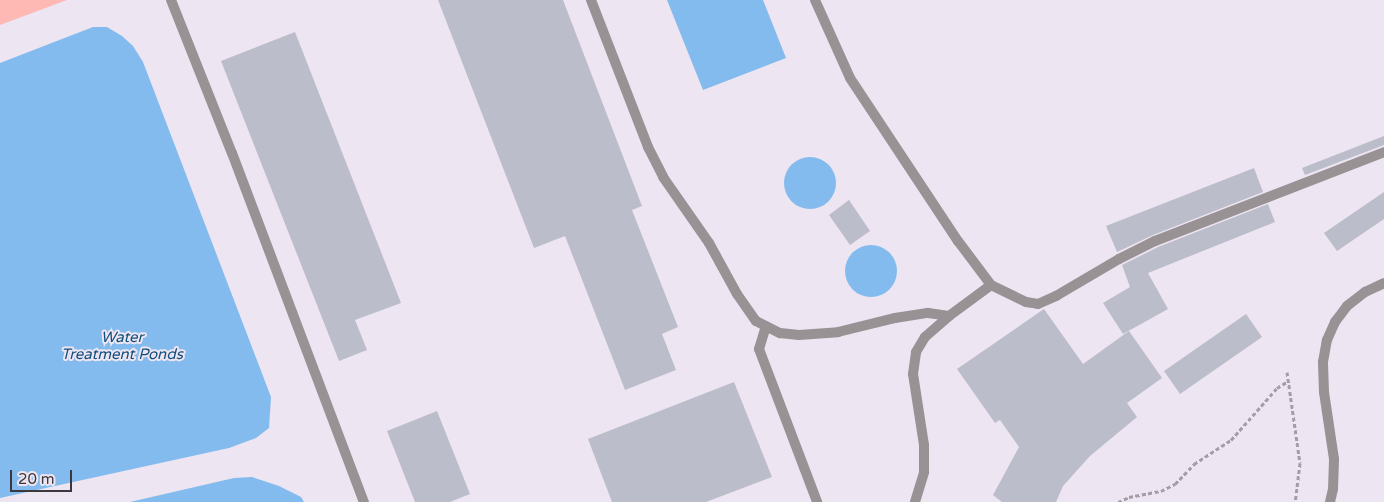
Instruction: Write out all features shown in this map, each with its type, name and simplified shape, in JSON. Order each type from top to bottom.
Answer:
[{"type":"lane","points":[[170,0],[232,154],[364,502]]},
{"type":"lane","points":[[591,0],[648,148],[663,177],[709,243],[737,294],[756,321],[780,333],[799,335],[838,332],[895,318],[928,313],[949,316]]},
{"type":"lane","points":[[815,0],[850,78],[958,241],[991,285],[1014,297],[1038,304],[1155,241],[1384,152]]},
{"type":"lane","points":[[1330,502],[1333,489],[1334,458],[1324,392],[1323,362],[1327,340],[1335,322],[1347,306],[1365,292],[1384,283]]},
{"type":"lane","points":[[916,502],[924,472],[924,445],[913,374],[916,352],[925,337],[949,316],[991,285]]},
{"type":"lane","points":[[766,326],[759,349],[817,502]]},
{"type":"path","points":[[1288,372],[1300,463],[1295,502]]},
{"type":"path","points":[[1118,502],[1128,497],[1161,491],[1175,484],[1194,464],[1231,440],[1277,388],[1288,381]]},
{"type":"shaded area","points":[[0,0],[67,0],[0,25]]},
{"type":"water","points":[[667,0],[763,0],[786,58],[703,90]]},
{"type":"water","name":"Water Treatment Ponds","points":[[93,27],[107,27],[122,36],[133,46],[143,62],[271,397],[269,428],[256,438],[229,448],[0,498],[0,63]]},
{"type":"water","points":[[805,157],[815,157],[829,164],[836,178],[836,188],[829,202],[815,209],[805,209],[795,205],[788,198],[784,188],[784,178],[788,168],[795,161]]},
{"type":"water","points":[[866,245],[876,245],[890,252],[897,266],[897,276],[890,290],[876,297],[866,297],[856,293],[849,286],[845,276],[845,266],[849,256],[856,249]]},
{"type":"water","points":[[252,477],[279,486],[301,497],[304,502],[130,502],[234,478]]},
{"type":"building","points":[[438,0],[563,0],[642,206],[632,210],[678,327],[662,334],[676,370],[625,390],[565,236],[534,248]]},
{"type":"building","points":[[295,32],[401,303],[355,320],[367,350],[339,361],[221,61]]},
{"type":"building","points":[[1384,136],[1384,145],[1305,175],[1302,168]]},
{"type":"building","points":[[1254,168],[1263,192],[1153,235],[1117,252],[1106,226]]},
{"type":"building","points":[[1384,192],[1384,219],[1337,251],[1324,233]]},
{"type":"building","points":[[849,200],[870,231],[850,245],[829,215]]},
{"type":"building","points":[[1268,204],[1275,222],[1148,273],[1168,309],[1123,334],[1103,303],[1130,287],[1122,265],[1158,247]]},
{"type":"building","points":[[1044,309],[1083,364],[1129,331],[1162,378],[1127,403],[1137,417],[1090,456],[1063,486],[1056,502],[1002,502],[993,495],[1019,447],[1000,420],[995,423],[957,369]]},
{"type":"building","points":[[1246,314],[1262,337],[1180,394],[1164,371]]},
{"type":"building","points":[[734,382],[772,477],[706,502],[612,502],[588,439]]},
{"type":"building","points":[[437,411],[470,494],[450,502],[415,502],[387,431]]}]
